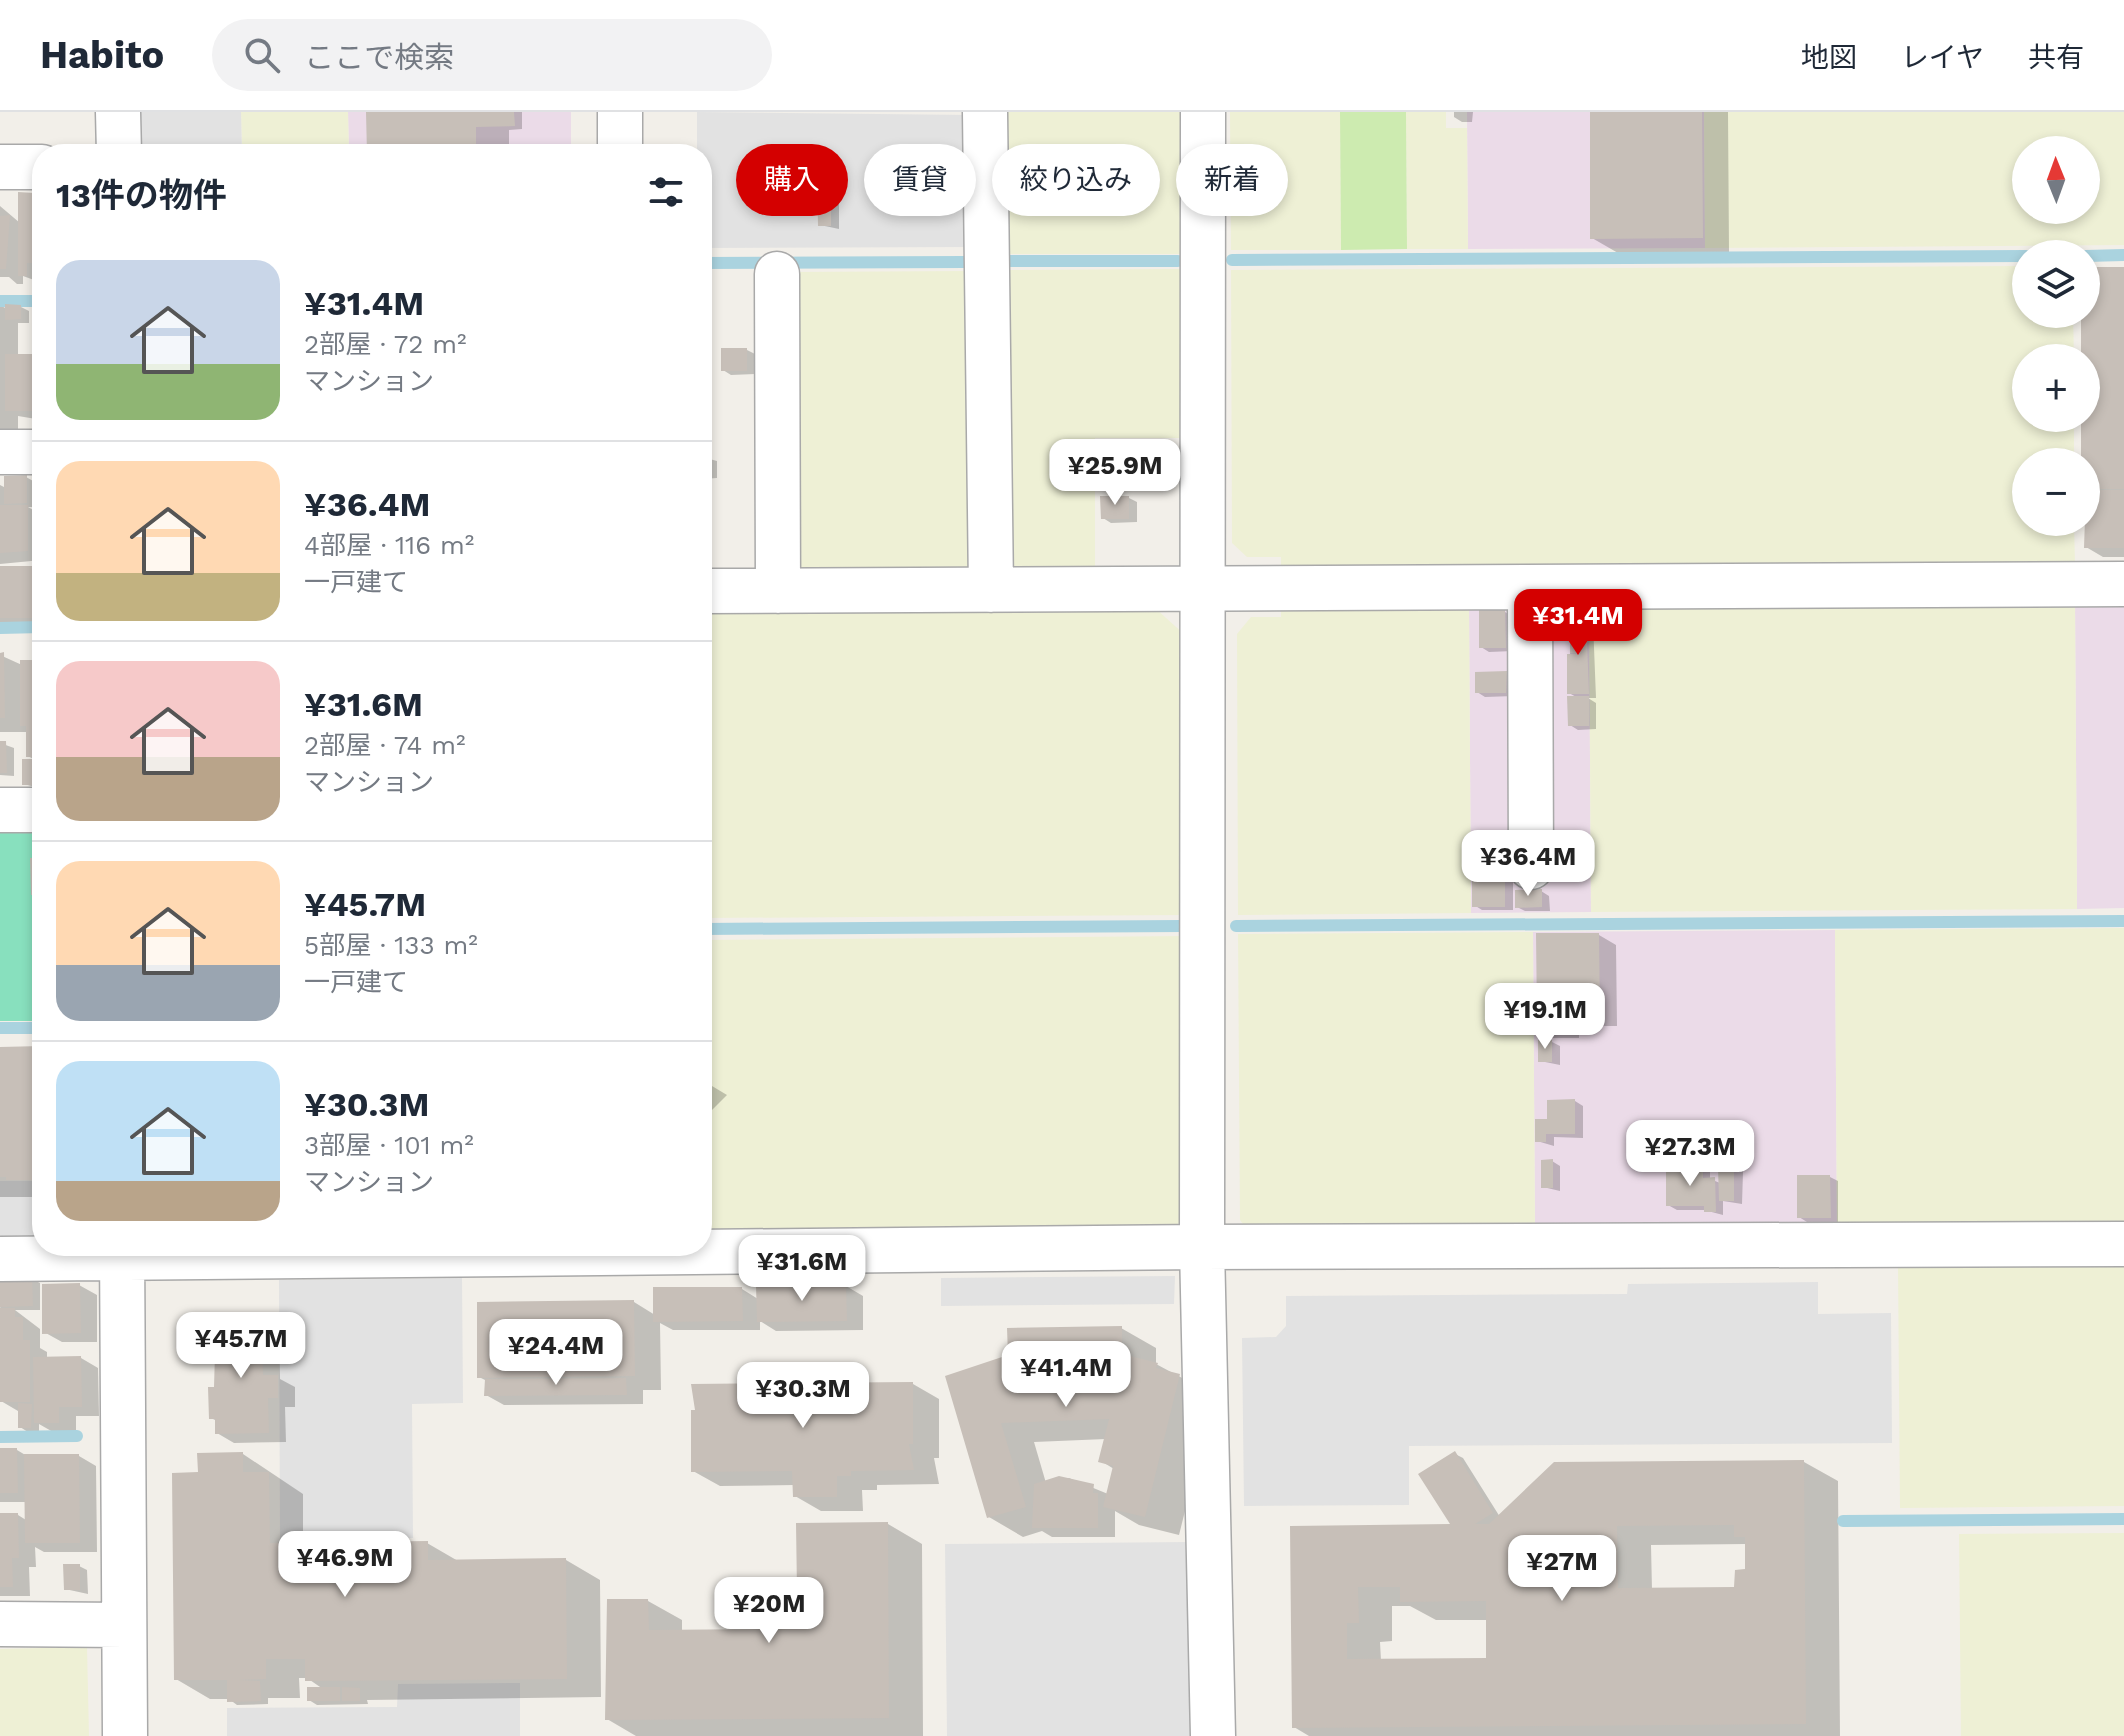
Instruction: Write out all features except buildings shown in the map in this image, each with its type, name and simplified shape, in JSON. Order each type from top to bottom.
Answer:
[{"type":"street","points":[[118,112],[119,144]]},
{"type":"street","points":[[620,112],[620,144]]},
{"type":"street","points":[[985,112],[991,590]]},
{"type":"street","points":[[1203,112],[1202,1247],[1213,1736]]},
{"type":"street","points":[[0,167],[32,167]]},
{"type":"street","points":[[777,274],[778,591]]},
{"type":"street","points":[[0,452],[32,452]]},
{"type":"street","points":[[712,591],[2124,584]]},
{"type":"street","points":[[1530,587],[1531,867]]},
{"type":"street","points":[[0,810],[32,810]]},
{"type":"street","points":[[712,1250],[2124,1244]]},
{"type":"street","points":[[0,1259],[61,1256]]},
{"type":"street","points":[[122,1256],[125,1736]]},
{"type":"street","points":[[0,1624],[124,1625]]},
{"type":"shaded area","points":[[138,112],[241,112],[242,144],[138,144]]},
{"type":"shaded area","points":[[348,112],[571,112],[571,144],[349,144]]},
{"type":"shaded area","points":[[697,112],[970,115],[970,144],[864,144],[864,216],[971,216],[971,247],[712,248],[712,144],[697,144]]},
{"type":"shaded area","points":[[1467,112],[1704,112],[1705,248],[1468,249]]},
{"type":"shaded area","points":[[2075,601],[2124,601],[2124,908],[2077,909]]},
{"type":"shaded area","points":[[1469,605],[1589,605],[1591,912],[1471,913]]},
{"type":"shaded area","points":[[1835,930],[1837,1230],[1535,1232],[1533,932]]},
{"type":"shaded area","points":[[0,1181],[32,1181],[32,1236],[0,1236]]},
{"type":"shaded area","points":[[1175,1276],[1174,1304],[941,1306],[941,1278]]},
{"type":"shaded area","points":[[462,1278],[463,1403],[412,1404],[413,1538],[280,1539],[279,1280]]},
{"type":"shaded area","points":[[1818,1282],[1818,1314],[1891,1313],[1892,1443],[1409,1446],[1409,1505],[1244,1506],[1242,1338],[1276,1337],[1286,1326],[1286,1296],[1627,1294],[1628,1284]]},
{"type":"shaded area","points":[[1190,1542],[1192,1736],[947,1736],[945,1544]]},
{"type":"shaded area","points":[[520,1683],[520,1736],[227,1736],[227,1708],[397,1707],[398,1684]]},
{"type":"green space","points":[[241,112],[348,112],[349,144],[242,144]]},
{"type":"green space","points":[[1003,112],[1180,112],[1180,144],[1176,144],[1176,216],[1181,216],[1181,254],[1004,254],[1004,216],[1160,216],[1160,144],[1003,144]]},
{"type":"green space","points":[[1230,112],[1340,112],[1341,250],[1231,250],[1231,216],[1288,216],[1288,144],[1230,144]]},
{"type":"green space","points":[[1340,112],[1406,112],[1407,249],[1341,250]]},
{"type":"green space","points":[[1406,112],[1446,112],[1446,128],[1467,128],[1468,249],[1407,249]]},
{"type":"green space","points":[[1704,112],[2124,112],[2124,245],[2100,245],[2100,240],[2012,240],[2012,246],[1705,248]]},
{"type":"green space","points":[[2012,266],[2012,328],[2073,328],[2074,344],[2012,344],[2012,432],[2074,432],[2074,448],[2012,448],[2012,536],[2074,536],[2075,565],[1281,568],[1281,557],[1247,557],[1232,543],[1231,270]]},
{"type":"green space","points":[[1181,269],[1181,438],[1095,438],[1095,570],[1006,570],[1004,270]]},
{"type":"green space","points":[[970,271],[972,569],[792,570],[790,272]]},
{"type":"green space","points":[[2075,601],[2077,909],[1591,912],[1589,605]]},
{"type":"green space","points":[[1469,605],[1471,913],[1238,915],[1237,634],[1251,617],[1281,617],[1281,607]]},
{"type":"green space","points":[[1155,608],[1185,635],[1187,915],[712,918],[712,611]]},
{"type":"green space","points":[[0,831],[32,832],[32,1021],[0,1021]]},
{"type":"green space","points":[[2124,928],[2124,1228],[1837,1230],[1835,930]]},
{"type":"green space","points":[[1533,932],[1535,1232],[1247,1229],[1240,1220],[1238,934]]},
{"type":"green space","points":[[1187,936],[1189,1213],[1176,1226],[712,1229],[712,940]]},
{"type":"green space","points":[[2124,1265],[2124,1506],[1900,1508],[1898,1267]]},
{"type":"green space","points":[[2124,1533],[2124,1736],[1961,1736],[1959,1534]]},
{"type":"green space","points":[[87,1647],[89,1736],[0,1736],[0,1649]]},
{"type":"waterway","points":[[2100,256],[2124,255]]},
{"type":"waterway","points":[[1232,260],[2012,256]]},
{"type":"waterway","points":[[1002,261],[1178,261]]},
{"type":"waterway","points":[[712,263],[965,262]]},
{"type":"waterway","points":[[0,301],[32,301]]},
{"type":"waterway","points":[[0,628],[32,627]]},
{"type":"waterway","points":[[1236,926],[2124,921]]},
{"type":"waterway","points":[[712,929],[1183,926]]},
{"type":"waterway","points":[[0,1028],[32,1028]]},
{"type":"waterway","points":[[0,1437],[77,1436]]},
{"type":"waterway","points":[[1843,1521],[2124,1519]]}]
